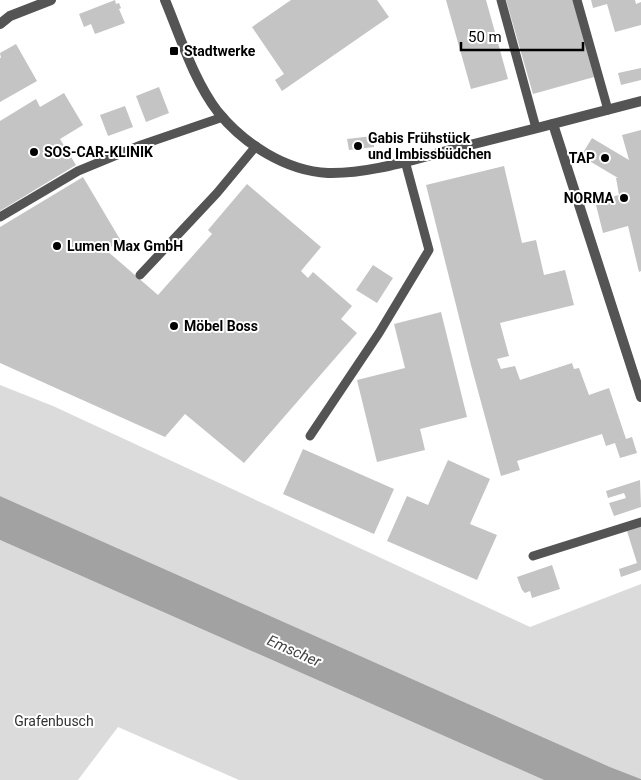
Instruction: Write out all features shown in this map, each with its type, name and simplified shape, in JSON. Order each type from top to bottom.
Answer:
[{"type":"street","points":[[0,24],[10,16],[51,0]]},
{"type":"street","points":[[165,0],[203,90],[223,117],[270,156],[305,169],[327,173],[356,172],[641,102]]},
{"type":"street","points":[[554,124],[641,397]]},
{"type":"lane","points":[[501,0],[536,128]]},
{"type":"lane","points":[[578,0],[608,110]]},
{"type":"lane","points":[[0,217],[78,171],[141,145],[223,117]]},
{"type":"lane","points":[[140,275],[217,193],[256,146]]},
{"type":"lane","points":[[310,436],[380,333],[429,250],[405,161]]},
{"type":"lane","points":[[534,556],[641,522]]},
{"type":"green space","points":[[0,385],[53,406],[530,627],[641,584],[641,779],[610,767],[0,496]]},
{"type":"green space","name":"Grafenbusch","points":[[0,540],[544,780],[239,780],[118,727],[78,780],[0,780]]},
{"type":"water","name":"Emscher","points":[[0,496],[641,780],[544,780],[0,540]]},
{"type":"building","points":[[115,0],[116,4],[119,3],[121,8],[119,9],[125,23],[95,34],[91,24],[84,27],[79,14]]},
{"type":"building","points":[[291,0],[377,0],[389,17],[282,91],[275,80],[284,74],[252,27]]},
{"type":"building","points":[[446,0],[486,0],[508,79],[471,89]]},
{"type":"building","points":[[506,0],[573,0],[594,77],[533,94]]},
{"type":"building","points":[[591,0],[635,0],[636,4],[641,2],[641,25],[615,32],[607,4],[593,8]]},
{"type":"building","points":[[16,44],[37,81],[0,102],[0,53]]},
{"type":"building","points":[[641,68],[641,80],[621,85],[618,73]]},
{"type":"building","points":[[159,87],[169,113],[146,122],[136,96]]},
{"type":"building","name":"SOS-CAR-KLINIK","points":[[64,93],[83,125],[60,139],[76,165],[0,211],[0,121],[36,99],[40,107]]},
{"type":"building","points":[[125,106],[133,127],[108,136],[100,115]]},
{"type":"building","name":"NORMA","points":[[641,130],[641,271],[639,272],[628,226],[603,233],[595,201],[619,195],[616,178],[618,178],[581,156],[592,138],[629,160],[622,135]]},
{"type":"building","points":[[373,136],[374,147],[349,150],[347,139]]},
{"type":"building","points":[[504,166],[522,243],[536,240],[544,275],[565,270],[574,305],[500,323],[509,356],[497,359],[501,369],[515,366],[520,380],[572,363],[574,369],[579,368],[589,395],[609,388],[626,439],[632,437],[637,453],[620,458],[615,443],[606,446],[602,434],[517,461],[520,470],[501,476],[426,185]]},
{"type":"building","name":"Möbel Boss","points":[[83,177],[121,241],[106,250],[158,295],[212,234],[208,230],[247,184],[321,247],[301,271],[308,278],[313,272],[352,306],[341,319],[357,333],[244,463],[185,414],[165,437],[0,363],[0,227]]},
{"type":"building","points":[[373,265],[393,278],[377,303],[356,290]]},
{"type":"building","points":[[441,312],[467,417],[420,429],[425,450],[377,462],[357,380],[405,368],[394,324]]},
{"type":"building","points":[[303,449],[394,489],[374,534],[283,494]]},
{"type":"building","points":[[448,460],[490,479],[470,524],[497,535],[477,580],[387,541],[407,496],[428,505]]},
{"type":"building","points":[[640,480],[641,507],[614,516],[609,503],[626,498],[624,493],[608,498],[606,491]]},
{"type":"building","points":[[641,526],[641,570],[621,577],[619,569],[637,563],[627,531]]},
{"type":"building","points":[[552,565],[560,589],[532,598],[530,591],[525,593],[522,590],[517,577]]},
{"type":"place","name":"Stadtwerke","points":[[174,51]]},
{"type":"place","name":"Gabis Frühstück und Imbissbüdchen","points":[[358,146]]},
{"type":"place","name":"SOS-CAR-KLINIK","points":[[34,152]]},
{"type":"place","name":"TAP","points":[[605,158]]},
{"type":"place","name":"NORMA","points":[[624,198]]},
{"type":"place","name":"Lumen Max GmbH","points":[[57,246]]},
{"type":"place","name":"Möbel Boss","points":[[174,326]]}]
